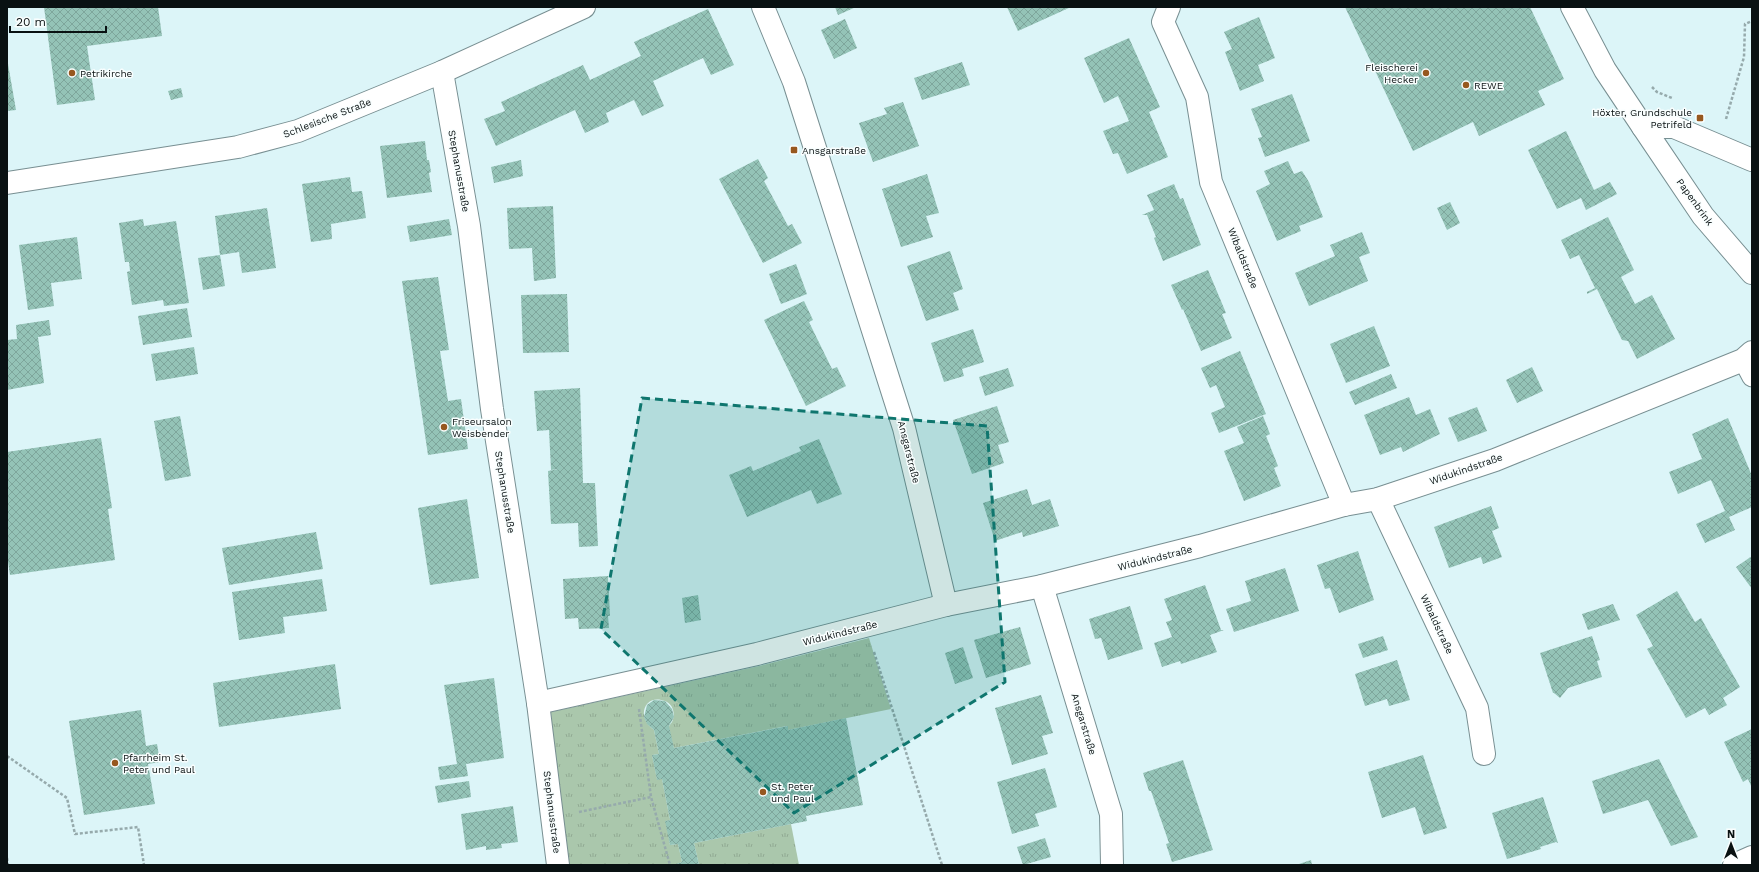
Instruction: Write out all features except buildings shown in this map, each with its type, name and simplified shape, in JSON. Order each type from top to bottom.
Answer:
[{"type":"street","name":"Schlesische Straße","points":[[7,184],[238,147],[298,131],[442,72],[584,7]]},
{"type":"street","name":"Ansgarstraße","points":[[763,7],[794,82],[904,428],[946,605]]},
{"type":"street","name":"Wibaldstraße","points":[[1169,7],[1163,22],[1197,97],[1211,182],[1344,505]]},
{"type":"street","name":"Papenbrink","points":[[1572,7],[1605,70],[1643,127],[1704,216],[1752,273]]},
{"type":"street","name":"Stephanusstraße","points":[[442,72],[468,226],[492,409],[538,703],[558,865]]},
{"type":"street","points":[[1643,127],[1674,127],[1752,160]]},
{"type":"street","name":"Widukindstraße","points":[[538,703],[757,654],[866,627],[946,605],[1042,586],[1200,546],[1344,505],[1378,498],[1495,460],[1749,363]]},
{"type":"street","name":"Wibaldstraße","points":[[1378,498],[1477,708],[1484,754]]},
{"type":"street","name":"Ansgarstraße","points":[[1042,586],[1111,814],[1112,865]]},
{"type":"street","points":[[1734,865],[1752,857]]},
{"type":"path","points":[[1717,144],[1744,57],[1744,24],[1752,21]]},
{"type":"path","points":[[1646,82],[1658,92],[1678,100]]},
{"type":"path","points":[[1720,116],[1726,119]]},
{"type":"path","points":[[866,627],[942,865]]},
{"type":"path","points":[[640,717],[651,797],[670,865]]},
{"type":"path","points":[[7,756],[67,798],[75,834],[138,827],[144,865]]},
{"type":"path","points":[[552,818],[651,797]]},
{"type":"path","points":[[7,858],[8,865]]},
{"type":"highlighted area","points":[[642,398],[987,426],[1005,682],[794,813],[601,629]]},
{"type":"green space","points":[[869,638],[891,709],[788,730],[787,726],[674,748],[669,727],[674,716],[672,707],[668,702],[658,699],[652,700],[648,703],[644,713],[648,725],[654,730],[659,754],[652,755],[657,779],[662,779],[670,820],[666,821],[670,845],[678,844],[682,862],[675,865],[568,865],[554,771],[551,712],[759,666]]},
{"type":"green space","points":[[791,824],[799,865],[699,865],[694,843]]},
{"type":"place","name":"Petrikirche","points":[[72,73]]},
{"type":"place","name":"Fleischerei Hecker","points":[[1426,73]]},
{"type":"place","name":"REWE","points":[[1466,85]]},
{"type":"place","name":"Höxter, Grundschule Petrifeld","points":[[1700,118]]},
{"type":"place","name":"Ansgarstraße","points":[[794,150]]},
{"type":"place","name":"Friseursalon Weisbender","points":[[444,427]]},
{"type":"place","name":"Pfarrheim St. Peter und Paul","points":[[115,763]]},
{"type":"place","name":"St. Peter und Paul","points":[[763,792]]}]
